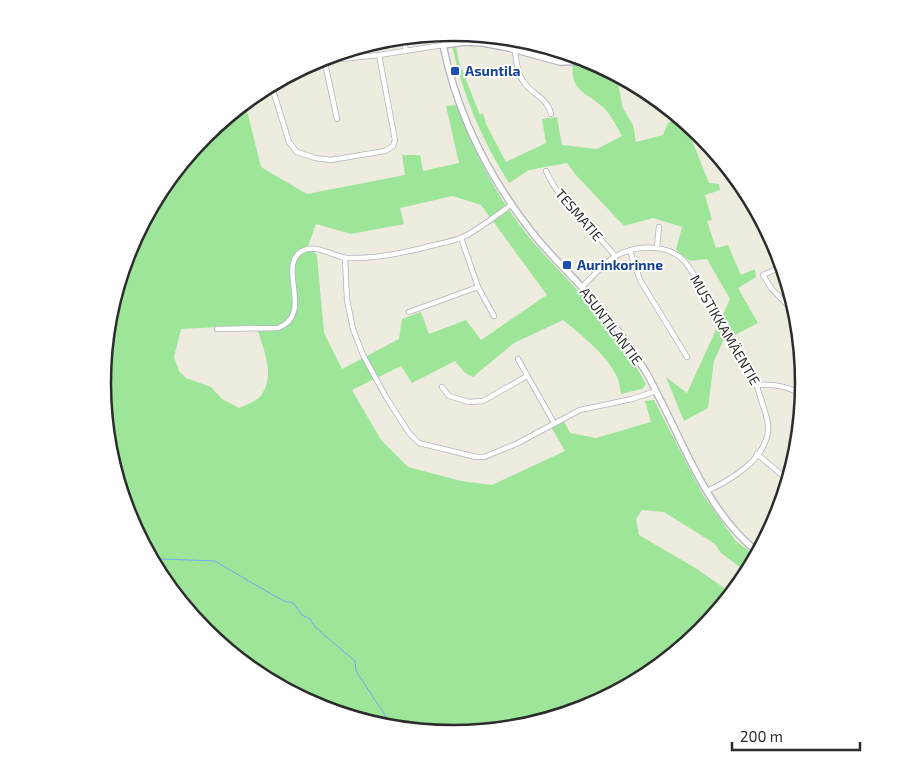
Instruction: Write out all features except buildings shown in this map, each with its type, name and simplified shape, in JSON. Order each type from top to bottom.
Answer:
[{"type":"street","points":[[344,59],[379,56],[465,42],[515,50],[560,62],[571,62]]},
{"type":"street","points":[[405,45],[406,51]]},
{"type":"street","name":"ASUNTILANTIE","points":[[443,45],[467,124],[480,153],[511,205],[540,242],[582,286],[611,321],[647,374],[707,491],[736,532],[754,548]]},
{"type":"street","points":[[515,50],[520,78],[548,104],[552,114]]},
{"type":"street","points":[[544,58],[545,54]]},
{"type":"street","points":[[274,92],[289,142],[297,152],[315,158],[331,160],[384,151],[393,146],[396,140],[379,56]]},
{"type":"street","points":[[326,66],[337,118]]},
{"type":"street","name":"TESMATIE","points":[[546,171],[569,208],[615,256]]},
{"type":"street","points":[[217,330],[247,327],[278,328],[286,325],[292,317],[296,304],[293,272],[296,257],[303,250],[321,250],[345,258],[400,254],[461,238],[511,205]]},
{"type":"street","points":[[582,286],[615,256],[643,248],[657,247],[659,227]]},
{"type":"street","points":[[461,238],[478,287],[494,316]]},
{"type":"street","name":"MUSTIKKAMÄENTIE","points":[[657,247],[674,254],[687,264],[709,301],[720,325],[744,358],[758,385],[768,424],[766,438],[757,454],[744,469],[729,480],[707,491]]},
{"type":"street","points":[[630,251],[640,280],[686,357]]},
{"type":"street","points":[[345,258],[347,300],[353,329],[363,355],[386,398],[409,433],[419,443],[484,457],[516,444],[580,410],[656,392]]},
{"type":"street","points":[[776,269],[763,275],[771,288],[786,303]]},
{"type":"street","points":[[409,312],[478,287]]},
{"type":"street","points":[[518,359],[554,423]]},
{"type":"street","points":[[442,387],[449,396],[469,402],[483,401],[527,376]]},
{"type":"street","points":[[758,385],[788,388],[796,392]]},
{"type":"street","points":[[757,454],[783,476]]},
{"type":"green space","points":[[456,45],[459,62],[480,115],[483,113],[486,124],[506,162],[546,143],[542,119],[557,117],[562,145],[597,149],[622,136],[605,109],[577,87],[574,81],[573,65],[584,67],[618,83],[623,108],[633,125],[636,142],[663,135],[668,123],[673,121],[690,136],[709,183],[719,184],[720,190],[705,195],[712,220],[707,221],[716,248],[728,245],[741,275],[755,269],[756,277],[738,288],[758,323],[723,341],[714,361],[708,408],[684,421],[666,377],[687,393],[730,299],[707,259],[690,261],[676,250],[682,227],[653,218],[624,226],[567,163],[529,170],[509,183],[490,151],[474,117],[456,64],[452,46]]},
{"type":"green space","points":[[457,105],[486,172],[514,218],[535,245],[601,317],[634,363],[646,384],[642,389],[621,394],[617,377],[606,359],[563,320],[514,343],[473,377],[465,373],[455,361],[412,383],[401,366],[352,390],[381,440],[408,467],[461,481],[492,485],[565,451],[551,427],[564,421],[570,433],[596,438],[651,422],[645,401],[654,400],[703,495],[736,541],[751,553],[742,568],[721,553],[715,544],[664,512],[642,510],[636,519],[639,535],[697,569],[727,590],[696,626],[679,641],[644,668],[605,690],[564,708],[520,719],[498,723],[454,726],[409,723],[365,714],[343,708],[302,690],[282,680],[245,655],[211,626],[196,609],[157,555],[129,494],[114,428],[111,384],[112,361],[114,339],[123,295],[129,273],[147,232],[157,212],[182,175],[211,141],[247,111],[261,167],[307,194],[405,175],[402,155],[420,155],[423,171],[459,163],[446,106]],"holes":[[[452,196],[481,205],[547,295],[481,340],[466,320],[429,334],[421,312],[402,319],[399,339],[342,369],[324,333],[317,255],[308,246],[316,224],[351,234],[404,224],[400,208]],[[256,325],[268,368],[266,386],[260,397],[239,408],[222,399],[211,387],[186,378],[179,371],[174,357],[181,329]]]},
{"type":"waterway","points":[[160,560],[215,561],[284,601],[293,603],[302,615],[310,619],[315,627],[355,661],[356,671],[388,719]]},
{"type":"place","name":"Asuntila","points":[[455,71]]},
{"type":"place","name":"Aurinkorinne","points":[[567,265]]}]
